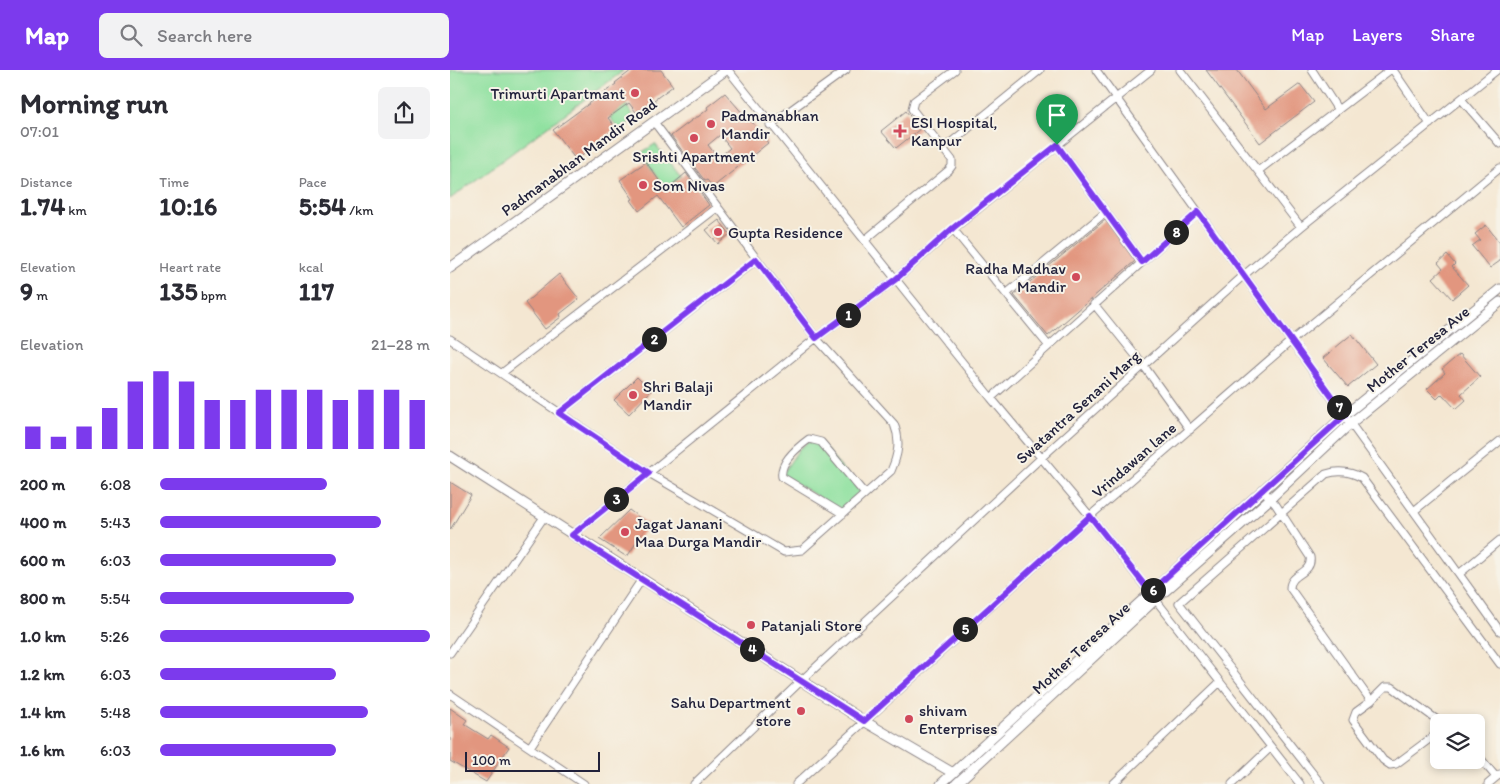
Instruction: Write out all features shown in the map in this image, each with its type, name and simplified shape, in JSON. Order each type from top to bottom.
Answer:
[{"type":"street","name":"Padmanabhan Mandir Road","points":[[450,268],[727,70]]},
{"type":"street","points":[[727,70],[991,398],[1090,516],[1300,784]]},
{"type":"street","points":[[770,125],[846,70]]},
{"type":"street","points":[[865,240],[949,170],[952,160],[912,109],[914,101],[955,70]]},
{"type":"street","points":[[943,149],[1040,70]]},
{"type":"street","points":[[1096,70],[1500,631]]},
{"type":"street","points":[[572,535],[816,338],[896,279],[953,228],[1151,70]]},
{"type":"street","points":[[1180,70],[1301,227]]},
{"type":"street","points":[[1312,70],[1338,110]]},
{"type":"street","points":[[1258,171],[1392,70],[1430,124]]},
{"type":"street","name":"Swatantra Senani Marg","points":[[694,784],[801,681],[1041,458],[1244,275],[1497,70]]},
{"type":"street","points":[[1461,99],[1500,144]]},
{"type":"street","points":[[450,339],[649,473],[784,552],[802,550],[891,471],[897,457],[898,433],[894,424],[816,338],[654,122]]},
{"type":"street","points":[[1057,145],[1142,262]]},
{"type":"street","name":"Vrindawan lane","points":[[796,784],[1090,516],[1291,341],[1500,168]]},
{"type":"street","points":[[502,373],[718,207]]},
{"type":"street","points":[[1006,294],[1106,212]]},
{"type":"street","points":[[991,398],[1198,212]]},
{"type":"street","points":[[953,228],[1048,345]]},
{"type":"street","points":[[559,413],[756,259]]},
{"type":"street","points":[[941,784],[1153,596],[1263,490],[1345,415],[1500,289]]},
{"type":"street","name":"Mother Teresa Ave","points":[[959,783],[1153,596],[1271,498],[1351,423],[1500,302]]},
{"type":"street","points":[[1094,304],[1144,366],[1190,430]]},
{"type":"street","points":[[843,514],[782,477],[782,468],[798,447],[809,439],[821,442],[865,494]]},
{"type":"street","points":[[1414,511],[1500,441]]},
{"type":"street","points":[[450,456],[864,721],[953,773],[959,783]]},
{"type":"street","points":[[1321,784],[1179,603],[1326,474],[1337,471],[1355,474],[1362,478],[1500,664]]},
{"type":"street","points":[[1263,490],[1271,498],[1311,560],[1308,568],[1290,582],[1290,588],[1372,701]]},
{"type":"street","points":[[450,653],[544,517]]},
{"type":"street","points":[[1459,574],[1500,540]]},
{"type":"street","points":[[530,747],[642,579]]},
{"type":"street","points":[[1113,784],[1220,682]]},
{"type":"street","points":[[1430,715],[1392,687],[1385,687],[1372,701],[1356,712],[1353,720],[1383,760],[1390,765],[1396,764],[1430,739]]},
{"type":"street","points":[[450,694],[584,784]]},
{"type":"street","points":[[1232,784],[1271,747]]},
{"type":"street","points":[[1485,762],[1498,775],[1488,784]]},
{"type":"green space","points":[[450,70],[621,70],[623,71],[450,199]]},
{"type":"green space","points":[[626,105],[635,118],[619,130],[610,117]]},
{"type":"green space","points":[[655,144],[681,176],[665,190],[641,153]]},
{"type":"green space","points":[[808,442],[821,443],[863,494],[843,512],[784,476],[783,473],[799,449]]},
{"type":"building","points":[[632,70],[661,70],[673,86],[654,100],[656,103],[639,116],[629,103],[608,118],[616,128],[576,160],[553,130]]},
{"type":"building","points":[[1206,70],[1237,70],[1266,109],[1300,84],[1314,102],[1260,143]]},
{"type":"building","points":[[725,93],[744,115],[746,114],[768,143],[713,187],[707,180],[705,181],[671,136],[708,109],[707,107]],"holes":[[[720,135],[730,148],[718,158],[708,145]]]},
{"type":"building","points":[[906,111],[920,129],[896,148],[881,131]]},
{"type":"building","points":[[646,162],[666,190],[686,173],[709,205],[681,227],[658,196],[639,211],[620,180]]},
{"type":"building","name":"Gupta Residence","points":[[719,220],[730,234],[718,244],[706,230]]},
{"type":"building","name":"Radha Madhav Mandir","points":[[1105,220],[1135,261],[1048,336],[1014,295]]},
{"type":"building","points":[[1486,225],[1500,243],[1500,261],[1490,268],[1472,246],[1480,240],[1475,234]]},
{"type":"building","points":[[1447,255],[1455,264],[1452,267],[1468,285],[1452,299],[1433,278],[1443,269],[1438,263]]},
{"type":"building","points":[[559,274],[579,299],[560,314],[561,317],[545,329],[525,303]]},
{"type":"building","points":[[1352,334],[1376,364],[1348,387],[1323,358]]},
{"type":"building","points":[[1460,354],[1480,377],[1461,394],[1466,400],[1456,409],[1442,394],[1437,399],[1427,389],[1445,373],[1442,369]]},
{"type":"building","name":"Shri Balaji Mandir","points":[[637,377],[651,391],[629,414],[614,400]]},
{"type":"building","points":[[450,482],[471,495],[450,530]]},
{"type":"building","name":"Jagat Janani Maa Durga Mandir","points":[[629,510],[648,524],[627,557],[599,539]]},
{"type":"building","points":[[450,708],[467,720],[464,724],[488,739],[491,735],[509,747],[486,782],[450,761]]},
{"type":"place","name":"Trimurti Apartmant","points":[[635,93]]},
{"type":"place","name":"Padmanabhan Mandir","points":[[711,124]]},
{"type":"place","name":"ESI Hospital, Kanpur","points":[[900,131]]},
{"type":"place","name":"Srishti Apartment","points":[[694,138]]},
{"type":"place","name":"Som Nivas","points":[[643,185]]},
{"type":"place","name":"Gupta Residence","points":[[718,232]]},
{"type":"place","name":"Radha Madhav Mandir","points":[[1076,277]]},
{"type":"place","name":"Shri Balaji Mandir","points":[[633,395]]},
{"type":"place","name":"Jagat Janani Maa Durga Mandir","points":[[625,532]]},
{"type":"place","name":"Patanjali Store","points":[[751,625]]},
{"type":"place","name":"Sahu Department store","points":[[801,711]]},
{"type":"place","name":"shivam Enterprises","points":[[909,719]]},
{"type":"route","points":[[1057,145],[1142,262],[1198,212],[1345,415],[1150,592],[1090,516],[864,721],[572,535],[649,473],[559,413],[756,259],[816,338],[896,279],[953,228],[1057,145]]}]
